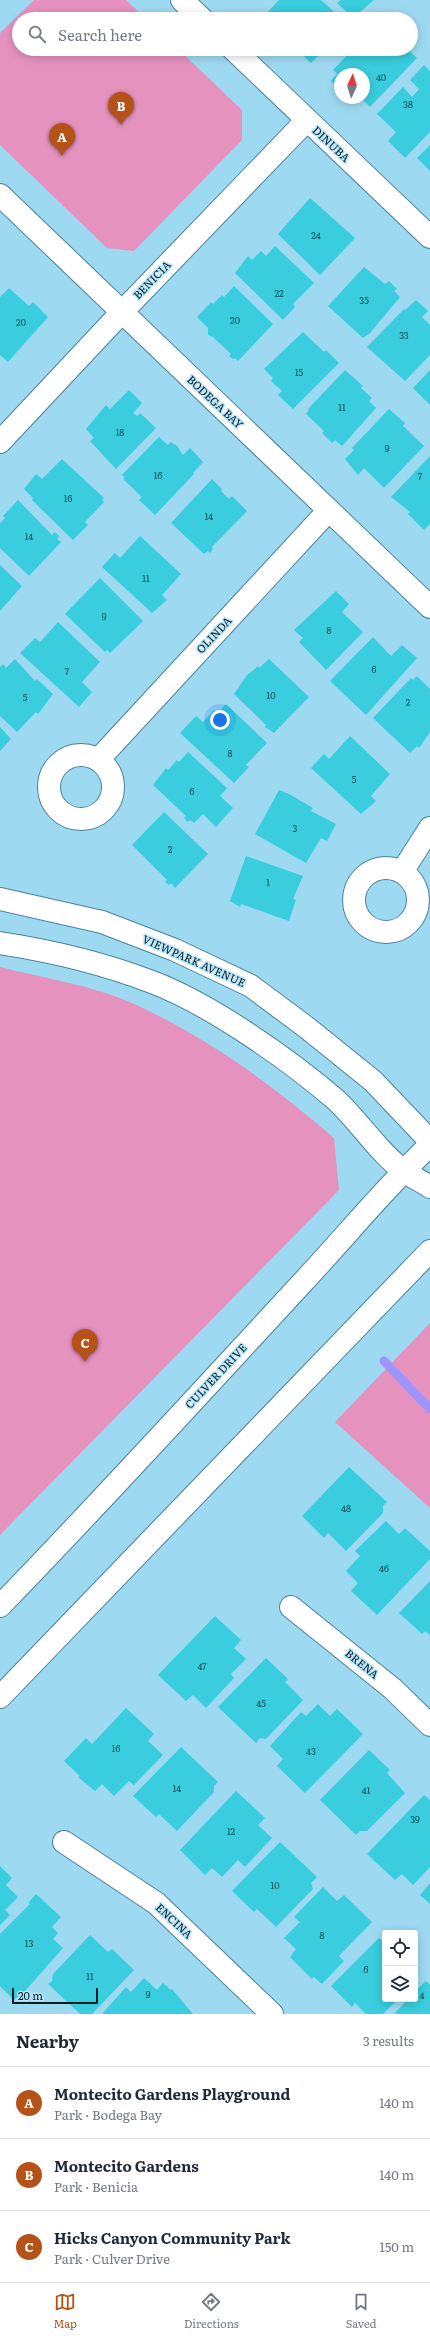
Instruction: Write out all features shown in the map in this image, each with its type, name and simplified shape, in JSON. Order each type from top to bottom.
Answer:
[{"type":"street","name":"DINUBA","points":[[240,56],[430,237]]},
{"type":"street","name":"BENICIA","points":[[0,442],[306,120]]},
{"type":"street","name":"BODEGA BAY","points":[[0,195],[121,313],[430,607]]},
{"type":"street","name":"OLINDA","points":[[98,760],[329,510]]},
{"type":"street","points":[[402,872],[430,828]]},
{"type":"street","name":"VIEWPARK AVENUE","points":[[0,899],[102,922],[175,950],[251,986],[306,1027],[373,1081],[430,1141]]},
{"type":"street","points":[[0,943],[42,950],[91,962],[153,982],[199,1004],[266,1048],[335,1100],[403,1170],[430,1187]]},
{"type":"street","name":"CULVER DRIVE","points":[[0,1606],[65,1539],[318,1267],[403,1170],[430,1145]]},
{"type":"street","points":[[0,1697],[430,1251]]},
{"type":"street","name":"BRENA","points":[[291,1607],[393,1689],[430,1725]]},
{"type":"street","name":"ENCINA","points":[[64,1842],[156,1903],[272,2014]]},
{"type":"shaded area","points":[[34,0],[126,0],[139,12],[22,12]]},
{"type":"shaded area","points":[[12,21],[12,56],[185,56],[242,110],[242,140],[134,251],[107,248],[0,145],[0,33]]},
{"type":"shaded area","points":[[0,967],[100,991],[132,1003],[187,1031],[238,1063],[287,1099],[334,1138],[339,1190],[0,1535]]},
{"type":"shaded area","points":[[430,1323],[430,1508],[335,1422]]},
{"type":"building","points":[[279,0],[321,0],[334,12],[268,12]]},
{"type":"building","points":[[341,0],[374,0],[360,12],[347,12],[337,3]]},
{"type":"building","points":[[304,56],[318,56],[311,63]]},
{"type":"building","points":[[346,56],[415,56],[417,58],[370,107],[367,104],[370,104],[370,68],[335,68]]},
{"type":"building","points":[[424,65],[430,71],[430,132],[405,158],[388,141],[396,132],[377,114],[403,87],[412,97],[419,89],[410,80]]},
{"type":"building","points":[[430,145],[430,171],[417,158]]},
{"type":"building","points":[[310,198],[355,238],[320,275],[278,234]]},
{"type":"building","points":[[275,246],[314,283],[293,304],[295,307],[283,320],[235,273],[248,256],[252,260],[261,251],[266,256]]},
{"type":"building","points":[[364,267],[385,284],[389,281],[397,289],[394,291],[400,297],[370,333],[363,338],[328,306]]},
{"type":"building","points":[[234,286],[273,324],[238,361],[229,356],[231,354],[213,337],[208,335],[208,328],[197,317],[211,302],[213,304],[222,295],[224,297]]},
{"type":"building","points":[[9,288],[29,306],[33,302],[48,317],[8,362],[0,355],[0,297]]},
{"type":"building","points":[[416,300],[428,311],[422,317],[430,325],[430,355],[405,381],[367,347],[404,309],[405,310]]},
{"type":"building","points":[[303,332],[324,352],[326,350],[339,363],[293,409],[278,395],[282,391],[271,381],[273,378],[264,369]]},
{"type":"building","points":[[345,370],[363,386],[361,388],[372,398],[369,401],[376,408],[342,446],[335,440],[332,443],[322,433],[324,431],[306,414],[309,410],[308,409]]},
{"type":"building","points":[[430,370],[430,405],[413,388]]},
{"type":"building","points":[[129,390],[142,403],[133,413],[137,416],[140,413],[156,428],[116,469],[90,441],[94,438],[86,429],[106,405],[110,409]]},
{"type":"building","points":[[389,409],[405,423],[403,426],[424,446],[384,488],[364,468],[358,475],[345,459],[354,450],[352,448]]},
{"type":"building","points":[[159,437],[168,445],[171,442],[177,446],[183,455],[190,448],[203,462],[193,473],[194,474],[155,515],[139,500],[142,497],[123,479],[125,477],[122,475]]},
{"type":"building","points":[[430,456],[430,524],[424,530],[408,514],[410,512],[391,497]]},
{"type":"building","points":[[62,459],[104,498],[102,500],[104,502],[85,522],[88,525],[73,540],[32,500],[33,498],[24,489],[36,474],[42,479]]},
{"type":"building","points":[[212,479],[229,499],[232,496],[247,511],[212,547],[213,549],[210,553],[208,551],[204,554],[171,523]]},
{"type":"building","points":[[18,500],[52,535],[55,532],[59,536],[57,539],[61,542],[29,576],[0,548],[0,523],[5,518],[3,516]]},
{"type":"building","points":[[140,536],[181,574],[162,595],[167,600],[152,613],[102,567],[115,553],[120,558]]},
{"type":"building","points":[[0,565],[22,586],[0,611]]},
{"type":"building","points":[[100,578],[143,621],[110,653],[107,650],[105,652],[65,614]]},
{"type":"building","points":[[336,591],[349,604],[342,612],[363,632],[326,670],[299,642],[303,638],[294,630]]},
{"type":"building","points":[[58,622],[100,662],[82,682],[92,692],[79,707],[20,653],[35,638],[40,642]]},
{"type":"building","points":[[373,637],[391,656],[402,645],[417,658],[366,715],[330,681]]},
{"type":"building","points":[[15,659],[35,681],[37,679],[53,694],[38,714],[36,712],[17,732],[0,716],[0,667],[3,664],[6,668]]},
{"type":"building","points":[[269,659],[309,697],[274,733],[265,727],[266,725],[234,694],[247,675],[258,666],[259,668]]},
{"type":"building","points":[[417,676],[430,689],[430,732],[419,748],[417,746],[410,753],[373,718],[411,678],[413,680]]},
{"type":"building","points":[[226,704],[267,743],[246,765],[249,767],[234,783],[180,733],[196,716],[203,722],[214,710],[217,713]]},
{"type":"building","points":[[0,727],[11,739],[0,751]]},
{"type":"building","points":[[350,736],[390,774],[371,796],[376,801],[361,814],[311,768],[324,754],[329,759]]},
{"type":"building","points":[[188,752],[227,788],[220,796],[233,808],[216,827],[203,814],[194,823],[190,820],[188,822],[184,818],[186,816],[153,785],[166,768],[168,770],[177,760],[179,762]]},
{"type":"building","points":[[279,790],[313,808],[311,811],[336,824],[327,841],[321,838],[306,863],[255,834]]},
{"type":"building","points":[[164,812],[208,854],[175,888],[171,883],[169,885],[165,882],[167,880],[132,845]]},
{"type":"building","points":[[246,856],[303,876],[293,899],[296,900],[289,921],[241,904],[240,907],[230,901]]},
{"type":"building","points":[[349,1467],[387,1502],[383,1506],[383,1513],[346,1551],[328,1533],[324,1538],[302,1516]]},
{"type":"building","points":[[386,1521],[399,1534],[405,1528],[430,1551],[430,1559],[377,1615],[351,1591],[358,1583],[346,1571],[360,1556],[355,1551]]},
{"type":"building","points":[[430,1581],[430,1635],[425,1631],[422,1634],[399,1613]]},
{"type":"building","points":[[215,1616],[241,1640],[234,1648],[246,1659],[231,1674],[234,1678],[206,1708],[193,1695],[186,1701],[158,1675]]},
{"type":"building","points":[[266,1658],[288,1679],[285,1682],[303,1700],[266,1739],[260,1738],[256,1743],[218,1707]]},
{"type":"building","points":[[318,1704],[330,1716],[337,1709],[363,1734],[305,1793],[277,1766],[283,1759],[270,1746],[301,1712],[306,1716]]},
{"type":"building","points":[[126,1708],[154,1734],[148,1741],[163,1755],[134,1785],[129,1781],[114,1796],[102,1784],[95,1791],[78,1777],[80,1776],[64,1761],[86,1738],[92,1744]]},
{"type":"building","points":[[181,1747],[218,1782],[214,1786],[214,1792],[177,1831],[159,1814],[156,1817],[133,1796]]},
{"type":"building","points":[[369,1750],[390,1770],[387,1773],[405,1793],[367,1831],[360,1831],[356,1835],[320,1800]]},
{"type":"building","points":[[236,1791],[265,1818],[258,1825],[272,1838],[245,1867],[238,1860],[222,1877],[212,1868],[205,1875],[180,1850]]},
{"type":"building","points":[[424,1795],[430,1800],[430,1867],[413,1885],[402,1874],[395,1880],[367,1854]]},
{"type":"building","points":[[280,1842],[317,1877],[311,1883],[313,1889],[276,1927],[257,1909],[254,1912],[232,1891]]},
{"type":"building","points":[[0,1866],[12,1878],[6,1885],[18,1897],[5,1910],[10,1915],[0,1925]]},
{"type":"building","points":[[430,1883],[430,1904],[420,1895]]},
{"type":"building","points":[[323,1887],[337,1901],[344,1895],[372,1922],[339,1956],[344,1961],[322,1984],[314,1977],[312,1979],[290,1957],[296,1949],[284,1938],[300,1922],[294,1917]]},
{"type":"building","points":[[36,1894],[61,1917],[52,1927],[58,1933],[53,1939],[63,1948],[25,1991],[14,2000],[0,1986],[0,1934],[30,1904],[28,1903]]},
{"type":"building","points":[[90,1935],[108,1952],[112,1949],[134,1970],[92,2014],[80,2014],[48,1984],[52,1981],[53,1974]]},
{"type":"building","points":[[379,1938],[382,1940],[382,2002],[395,2002],[383,2014],[366,2014],[355,2003],[352,2007],[331,1986]]},
{"type":"building","points":[[144,1978],[157,1990],[163,1983],[171,1990],[172,1989],[193,2014],[102,2014],[126,1987],[131,1992]]},
{"type":"building","points":[[426,1981],[430,1985],[430,2014],[394,2014],[405,2002],[418,2002],[418,1988]]},
{"type":"waterway","points":[[384,1361],[430,1409]]},
{"type":"place","name":"Montecito Gardens","points":[[121,125]]},
{"type":"place","name":"Montecito Gardens Playground","points":[[62,156]]},
{"type":"place","name":"Hicks Canyon Community Park","points":[[85,1362]]}]
